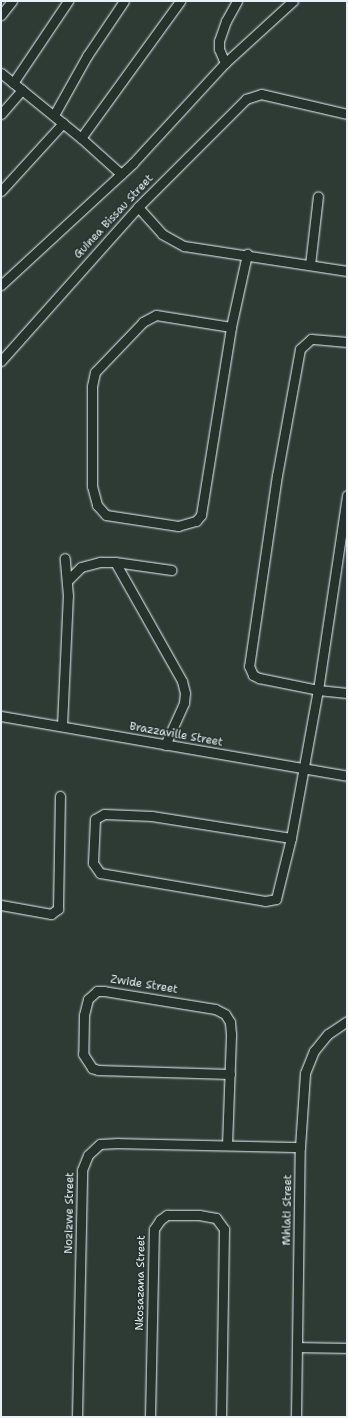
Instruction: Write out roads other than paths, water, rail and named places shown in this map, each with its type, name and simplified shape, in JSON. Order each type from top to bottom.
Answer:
[{"type":"street","points":[[1,15],[12,1]]},
{"type":"street","points":[[13,83],[68,1]]},
{"type":"street","points":[[54,115],[87,56],[124,1]]},
{"type":"street","points":[[81,138],[180,1]]},
{"type":"street","points":[[225,63],[219,49],[220,41],[226,21],[237,1]]},
{"type":"street","points":[[1,283],[121,174],[225,63],[293,1]]},
{"type":"street","points":[[1,73],[54,115],[121,174]]},
{"type":"street","points":[[1,114],[22,90]]},
{"type":"street","name":"Guinea Bissau Street","points":[[1,361],[138,207],[251,96],[266,95],[347,114]]},
{"type":"street","points":[[1,191],[63,123]]},
{"type":"street","points":[[310,264],[318,196]]},
{"type":"street","points":[[138,207],[162,234],[175,243],[194,248],[247,254],[347,271]]},
{"type":"street","points":[[231,327],[164,315],[151,317],[95,372],[92,386],[92,486],[97,505],[106,515],[178,526],[196,521],[201,515],[231,327],[247,254]]},
{"type":"street","points":[[347,342],[311,339],[300,349],[277,475],[249,666],[253,675],[259,678],[318,690],[347,693]]},
{"type":"street","points":[[291,838],[152,816],[104,814],[95,820],[93,863],[100,873],[272,902],[280,892],[291,838],[318,690],[347,495]]},
{"type":"street","points":[[62,726],[68,580],[65,558]]},
{"type":"street","points":[[68,580],[89,563],[115,562],[171,570]]},
{"type":"street","points":[[115,562],[182,681],[185,693],[184,703],[165,745]]},
{"type":"street","name":"Brazzaville Street","points":[[1,716],[303,770],[347,776]]},
{"type":"street","points":[[1,905],[51,914],[58,909],[60,796]]},
{"type":"street","name":"Zwide Street","points":[[227,1146],[230,1074],[230,1026],[222,1011],[104,991],[97,992],[88,999],[84,1015],[83,1054],[92,1068],[98,1070],[230,1074]]},
{"type":"street","name":"Mhlati Street","points":[[296,1417],[300,1147],[305,1073],[308,1061],[328,1034],[347,1022]]},
{"type":"street","name":"Nozizwe Street","points":[[77,1417],[82,1170],[88,1155],[100,1144],[118,1143],[300,1147]]},
{"type":"street","name":"Nkosazana Street","points":[[150,1417],[154,1229],[160,1220],[167,1215],[200,1215],[216,1218],[224,1229],[221,1417]]},
{"type":"street","points":[[298,1347],[347,1348]]}]
